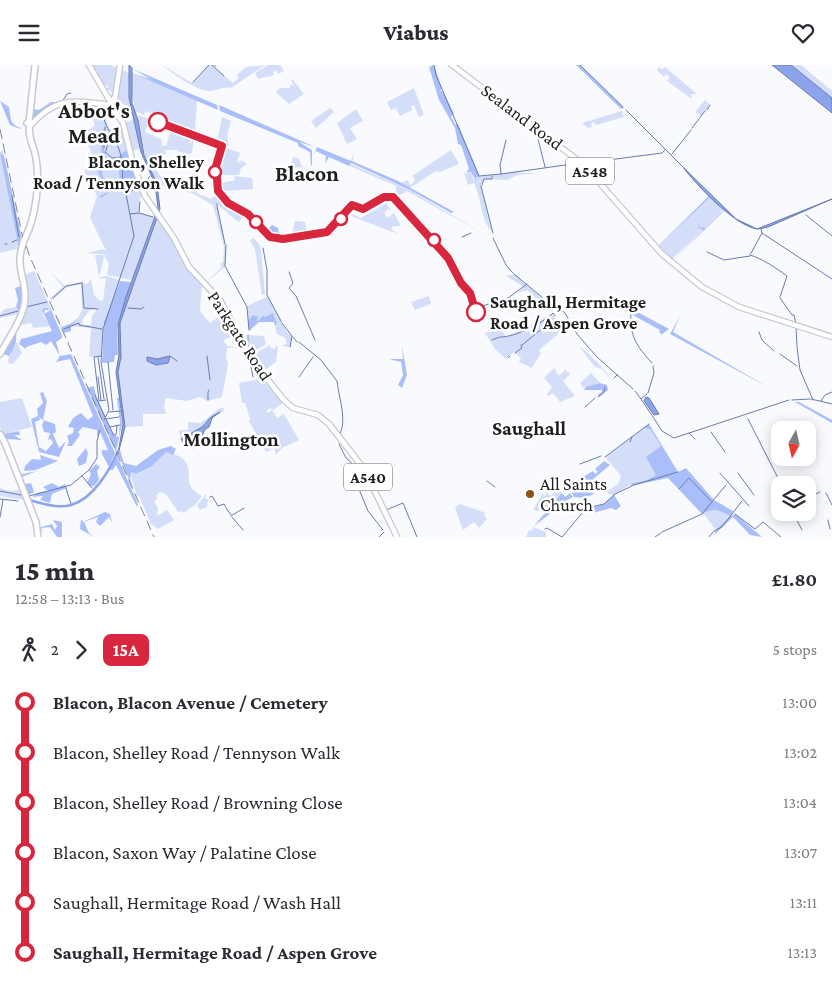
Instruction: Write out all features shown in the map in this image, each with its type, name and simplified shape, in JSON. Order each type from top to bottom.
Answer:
[{"type":"highway","points":[[0,354],[22,310],[25,297],[20,274],[20,257],[31,218],[34,182],[34,159],[30,123],[35,65]]},
{"type":"highway","points":[[24,240],[32,218],[36,174],[30,123]]},
{"type":"highway","points":[[34,182],[36,174]]},
{"type":"highway","points":[[0,435],[6,443],[35,520],[37,537]]},
{"type":"main road","name":"Parkgate Road","points":[[88,65],[125,128],[139,183],[174,238],[189,267],[220,300],[250,357],[264,377],[291,407],[325,419],[364,469],[397,537]]},
{"type":"main road","points":[[30,123],[44,111],[69,102],[81,100],[111,102],[120,65]]},
{"type":"main road","name":"Sealand Road","points":[[452,65],[583,164],[654,246],[693,281],[739,307],[832,337]]},
{"type":"shaded area","points":[[91,65],[110,65],[117,68],[112,97],[109,97],[112,94],[110,90],[106,92],[107,85],[103,86]]},
{"type":"shaded area","points":[[129,65],[132,68],[132,103],[138,120],[144,155],[157,184],[160,209],[120,323],[121,357],[118,372],[125,427],[118,454],[123,424],[116,372],[119,355],[118,325],[158,208],[155,184],[141,152],[129,98]]},
{"type":"shaded area","points":[[162,65],[192,83],[209,65],[212,65],[233,83],[239,78],[237,75],[246,67],[265,65],[231,88],[211,91],[191,85]]},
{"type":"shaded area","points":[[268,65],[280,65],[284,71],[278,74],[276,70],[273,72],[274,75],[258,79],[255,73]]},
{"type":"shaded area","points":[[434,65],[442,89],[440,90],[444,93],[454,114],[451,116],[455,124],[458,124],[480,177],[476,177],[476,181],[471,172],[466,172],[469,169],[461,145],[458,144],[455,128],[439,100],[429,67]]},
{"type":"shaded area","points":[[576,65],[580,65],[624,108],[621,109]]},
{"type":"shaded area","points":[[772,65],[791,65],[832,98],[832,113]]},
{"type":"shaded area","points":[[791,65],[801,65],[832,91],[832,98]]},
{"type":"shaded area","points":[[659,67],[662,70],[665,67],[697,94],[691,94],[692,99],[667,81],[670,77],[666,74],[664,77],[657,70]]},
{"type":"shaded area","points":[[121,69],[130,74],[129,99],[132,110],[117,100]]},
{"type":"shaded area","points":[[133,69],[217,105],[218,110],[132,73],[150,79]]},
{"type":"shaded area","points":[[132,73],[197,100],[195,131],[165,120],[164,124],[157,121],[159,116],[146,111],[144,115],[135,111]]},
{"type":"shaded area","points":[[291,80],[304,94],[289,104],[276,92],[280,88],[290,88],[290,85],[294,86]]},
{"type":"shaded area","points":[[414,88],[424,115],[419,117],[414,105],[411,106],[412,110],[400,116],[396,108],[391,110],[387,102]]},
{"type":"shaded area","points":[[705,100],[710,105],[701,116],[695,112]]},
{"type":"shaded area","points":[[0,101],[9,107],[11,120],[20,129],[10,125]]},
{"type":"shaded area","points":[[51,102],[60,102],[42,111],[32,119],[31,109],[39,110]]},
{"type":"shaded area","points":[[87,104],[109,106],[104,113],[109,129],[123,126],[143,196],[140,198],[139,212],[154,217],[132,280],[107,275],[109,264],[104,255],[110,255],[87,253],[103,249],[106,251],[90,217],[97,196],[84,170],[95,163],[87,142],[84,143],[81,135],[85,138],[91,136],[89,130],[95,125]]},
{"type":"shaded area","points":[[219,105],[315,147],[299,142],[312,150],[312,165],[310,152],[298,146],[298,143],[220,111]]},
{"type":"shaded area","points":[[117,106],[133,114],[122,118],[115,107]]},
{"type":"shaded area","points":[[330,108],[334,112],[316,128],[311,121]]},
{"type":"shaded area","points":[[356,109],[363,121],[350,128],[357,139],[347,144],[337,123]]},
{"type":"shaded area","points":[[622,111],[624,117],[596,125],[594,122],[591,123],[592,127],[588,128],[582,123]]},
{"type":"shaded area","points":[[138,115],[149,119],[145,132],[161,139],[162,145],[166,146],[171,130],[191,137],[189,146],[194,138],[192,153],[186,155],[180,151],[178,153],[178,150],[165,150],[166,154],[152,163],[156,168],[163,164],[157,171],[159,175],[169,181],[187,186],[188,184],[194,187],[199,184],[200,190],[196,193],[211,199],[215,196],[214,193],[216,192],[226,202],[247,214],[238,222],[217,204],[226,247],[225,267],[206,282],[222,267],[220,264],[223,262],[224,247],[213,205],[192,193],[160,185],[159,191],[145,156]]},
{"type":"shaded area","points":[[222,117],[231,121],[227,136],[229,147],[217,142]]},
{"type":"shaded area","points":[[134,119],[140,149],[132,151],[125,123]]},
{"type":"shaded area","points":[[103,129],[105,129],[104,148],[106,157],[120,162],[124,193],[121,155],[129,150],[140,187],[124,192],[125,195],[121,191],[118,162],[107,160],[102,155]]},
{"type":"shaded area","points":[[223,147],[240,153],[237,161],[240,163],[241,160],[247,164],[241,168],[239,175],[216,175],[217,164]]},
{"type":"shaded area","points":[[317,147],[351,161],[354,154],[352,161],[398,181],[454,212],[451,213],[410,190],[351,163],[349,166],[329,157],[325,164],[326,156],[316,151],[314,154]]},
{"type":"shaded area","points":[[3,150],[22,239],[17,249],[0,253],[0,152]]},
{"type":"shaded area","points":[[451,150],[459,164],[440,172],[436,171],[410,188],[401,183],[407,180],[411,185],[415,180],[412,176]]},
{"type":"shaded area","points":[[0,153],[4,156],[22,239],[19,248]]},
{"type":"shaded area","points":[[293,157],[299,159],[302,167],[310,168],[291,167]]},
{"type":"shaded area","points":[[102,163],[105,165],[102,174],[107,190],[95,166]]},
{"type":"shaded area","points":[[351,164],[409,190],[489,237],[407,191],[400,195],[396,192],[396,186],[350,166]]},
{"type":"shaded area","points":[[500,165],[501,174],[537,169],[516,173],[538,173],[518,175],[507,180],[484,179],[481,186],[493,233],[483,216],[477,189],[474,183],[468,185],[464,173],[471,172],[474,181],[476,177],[500,174]]},
{"type":"shaded area","points":[[683,167],[735,218],[725,211],[705,193]]},
{"type":"shaded area","points":[[234,176],[252,178],[253,189],[224,191],[222,183],[235,180]]},
{"type":"shaded area","points":[[710,195],[724,209],[671,260],[657,247]]},
{"type":"shaded area","points":[[710,195],[710,197],[657,247]]},
{"type":"shaded area","points":[[832,199],[768,227],[757,229]]},
{"type":"shaded area","points":[[383,200],[391,210],[388,209],[384,213],[387,218],[394,213],[401,226],[393,226],[391,229],[398,234],[351,216],[353,214],[361,218],[385,204]]},
{"type":"shaded area","points":[[724,210],[673,260],[703,230],[698,227],[698,222],[699,227],[705,228]]},
{"type":"shaded area","points":[[157,217],[189,267],[202,282],[200,311],[210,323],[218,317],[229,318],[235,336],[223,340],[227,346],[237,348],[227,348],[228,364],[222,397],[207,401],[200,397],[187,401],[166,398],[164,405],[166,414],[143,414],[143,426],[125,427],[118,372],[121,359],[120,323]]},
{"type":"shaded area","points":[[295,221],[305,222],[307,234],[292,235]]},
{"type":"shaded area","points":[[272,225],[278,228],[280,238],[265,232]]},
{"type":"shaded area","points":[[254,238],[261,249],[265,295],[262,295],[255,249],[250,240]]},
{"type":"shaded area","points":[[95,255],[103,255],[104,258],[99,277]]},
{"type":"shaded area","points":[[34,271],[54,315],[48,308],[43,309],[43,315],[50,326],[33,328],[31,323],[16,326],[19,320],[23,321],[25,315],[22,313],[25,303],[22,276]]},
{"type":"shaded area","points":[[50,271],[65,286],[83,281],[83,283],[87,284],[91,279],[94,295],[100,301],[103,300],[106,278],[100,279],[100,277],[106,276],[120,280],[104,321],[101,356],[89,357],[91,328],[71,326],[75,321],[71,322],[78,318],[82,310],[81,284],[67,287],[51,301],[50,298],[63,287]],"holes":[[[97,309],[92,316],[91,325],[82,325],[83,319],[90,310]]]},
{"type":"shaded area","points":[[514,274],[542,298],[540,302],[527,290],[517,293],[524,287],[506,276]]},
{"type":"shaded area","points":[[120,281],[131,282],[117,327],[118,355],[115,355],[114,362],[102,363],[104,321]]},
{"type":"shaded area","points":[[21,286],[20,311],[16,307],[18,300],[15,288]]},
{"type":"shaded area","points":[[268,296],[287,332],[292,336],[290,347],[282,346],[287,343],[285,338],[277,334],[275,328],[277,324],[273,314],[265,317],[263,315],[256,322],[257,316],[254,314],[250,322],[248,321],[247,306]]},
{"type":"shaded area","points":[[429,296],[431,304],[415,310],[411,302]]},
{"type":"shaded area","points":[[615,300],[669,329],[661,335],[659,333],[660,330],[611,303]]},
{"type":"shaded area","points":[[16,307],[20,311],[18,314],[0,318],[0,314],[5,309]]},
{"type":"shaded area","points":[[45,308],[49,310],[45,310],[44,313],[51,310],[62,335],[62,338],[56,342],[60,356],[51,341],[46,345],[41,342],[26,347],[26,349],[19,344],[21,339],[52,331],[42,310]]},
{"type":"shaded area","points":[[53,308],[62,327],[79,320],[73,324],[78,323],[71,326],[71,331],[64,333]]},
{"type":"shaded area","points":[[273,313],[277,324],[275,326],[274,322],[259,322],[249,331],[248,321],[253,315],[258,316],[257,322],[263,315],[265,317]]},
{"type":"shaded area","points":[[552,314],[564,329],[539,350],[541,353],[532,368],[519,362],[521,358],[514,352],[506,359],[495,349],[485,333],[493,331],[491,328],[498,325],[506,337]]},
{"type":"shaded area","points":[[680,316],[673,332],[766,386],[670,334]]},
{"type":"shaded area","points":[[16,329],[16,343],[13,349],[9,356],[3,354],[0,358]]},
{"type":"shaded area","points":[[249,335],[264,336],[266,344],[253,352],[249,344]]},
{"type":"shaded area","points":[[17,342],[22,353],[13,364],[8,363],[9,356]]},
{"type":"shaded area","points":[[270,345],[271,348],[275,349],[276,345],[278,347],[276,362],[262,372],[251,356]]},
{"type":"shaded area","points":[[402,346],[407,375],[402,388],[398,385],[403,375],[401,362],[389,359],[403,359]]},
{"type":"shaded area","points":[[579,346],[596,361],[610,378],[602,369],[595,367]]},
{"type":"shaded area","points":[[71,354],[115,453],[109,467],[102,454],[102,450],[108,450],[100,432],[97,437],[97,430],[83,427],[78,432],[80,435],[72,446],[67,446],[69,442],[67,436],[73,433],[74,428],[68,427],[73,418],[81,413],[88,420],[93,416],[70,359],[56,362],[60,356]]},
{"type":"shaded area","points":[[170,356],[168,363],[156,365],[147,361],[147,357],[157,359]]},
{"type":"shaded area","points":[[554,368],[559,376],[566,369],[567,373],[568,371],[570,374],[563,381],[575,396],[560,402],[553,393],[548,396],[547,394],[552,387],[544,378]]},
{"type":"shaded area","points":[[591,373],[600,383],[584,388],[580,383]]},
{"type":"shaded area","points":[[261,379],[284,402],[273,410],[270,408],[266,411],[268,413],[272,410],[277,418],[284,414],[299,440],[282,448],[276,455],[274,448],[266,452],[249,421],[245,403],[242,403],[239,383]]},
{"type":"shaded area","points":[[600,383],[607,385],[608,390],[599,397],[598,394],[602,390],[584,390],[586,387]]},
{"type":"shaded area","points":[[94,386],[96,396],[114,436],[119,437],[120,422],[117,398],[119,398],[122,424],[116,452],[87,388]]},
{"type":"shaded area","points":[[43,392],[47,401],[43,420],[55,424],[56,432],[53,434],[59,448],[66,441],[59,457],[39,452],[31,419],[38,416],[37,409],[43,403],[40,393]],"holes":[[[39,417],[44,421],[42,425],[44,432],[50,433],[48,440],[51,439],[53,443],[46,451],[39,447],[35,422],[40,420]]]},
{"type":"shaded area","points":[[646,397],[649,398],[659,414],[654,415],[644,401]]},
{"type":"shaded area","points":[[22,398],[32,427],[4,434],[0,427],[0,402]]},
{"type":"shaded area","points":[[795,402],[799,402],[832,420],[832,423]]},
{"type":"shaded area","points":[[220,408],[224,408],[223,411],[225,411],[211,417],[203,425],[205,429],[191,432],[181,439],[179,430],[188,430],[188,422],[201,423]]},
{"type":"shaded area","points":[[220,412],[212,418],[209,427],[205,429],[201,439],[193,448],[185,446],[181,439],[202,427],[211,417]]},
{"type":"shaded area","points":[[649,424],[678,472],[686,468],[714,500],[733,511],[731,516],[735,514],[762,537],[750,535],[733,517],[714,535],[716,529],[730,516],[716,510],[702,514],[668,478],[630,486],[632,483],[647,480],[656,475],[646,457],[661,446],[650,429],[644,428]]},
{"type":"shaded area","points":[[644,428],[650,429],[661,446],[656,450],[656,475],[647,480],[634,482],[613,496],[606,492],[618,484],[621,476],[605,457]]},
{"type":"shaded area","points":[[0,429],[4,434],[19,431],[20,435],[14,435],[22,440],[7,439],[14,462]]},
{"type":"shaded area","points":[[171,446],[176,449],[173,455],[166,452],[151,467],[136,474],[131,472],[130,478],[134,491],[118,454],[120,450],[124,463],[136,466],[158,450]]},
{"type":"shaded area","points":[[86,448],[88,453],[86,463],[79,466],[77,459]]},
{"type":"shaded area","points":[[166,451],[184,460],[187,465],[191,488],[202,496],[195,505],[183,513],[182,511],[178,512],[166,494],[159,492],[156,496],[157,499],[154,501],[158,508],[157,516],[167,510],[174,520],[158,529],[151,524],[139,496],[137,496],[130,474],[131,472],[137,474],[151,467]]},
{"type":"shaded area","points":[[40,455],[58,461],[36,470],[24,471],[25,466],[32,459],[41,460]]},
{"type":"shaded area","points":[[117,456],[138,504],[137,507],[116,465],[113,470],[110,470]]},
{"type":"shaded area","points":[[604,461],[610,465],[592,480],[592,491],[594,494],[584,498],[574,497],[572,493],[582,485],[581,478],[593,471],[595,474],[598,472],[595,469]]},
{"type":"shaded area","points":[[96,464],[100,467],[97,471],[99,480],[94,486],[90,486],[87,483],[91,474],[89,471]]},
{"type":"shaded area","points":[[37,471],[22,477],[24,484],[31,483],[34,492],[27,496],[18,475]]},
{"type":"shaded area","points":[[52,483],[59,487],[65,484],[67,488],[52,494],[50,503],[40,500],[43,496],[32,497],[37,493],[48,491],[43,487]]},
{"type":"shaded area","points":[[550,484],[562,493],[546,512],[533,510],[542,494],[546,496],[545,492],[551,496],[555,491]]},
{"type":"shaded area","points":[[0,488],[9,491],[21,490],[25,500],[0,496]]},
{"type":"shaded area","points":[[562,493],[565,497],[570,493],[573,497],[560,504],[561,511],[555,510],[534,526]]},
{"type":"shaded area","points":[[206,494],[207,496],[204,498],[208,499],[207,507],[200,510],[197,505]]},
{"type":"shaded area","points":[[614,495],[621,506],[616,510],[611,508],[593,513],[588,509],[604,504]]},
{"type":"shaded area","points":[[460,504],[486,513],[484,515],[487,519],[479,528],[474,522],[463,530],[455,508]]},
{"type":"shaded area","points":[[709,509],[717,509],[730,516],[715,529],[703,513]]},
{"type":"shaded area","points":[[105,512],[110,514],[112,523],[109,517],[100,526],[96,522],[98,517],[84,522],[89,533],[94,537],[80,529],[81,519],[83,522]]},
{"type":"shaded area","points":[[53,520],[62,522],[62,537],[57,537],[50,527],[41,528],[44,531],[38,528],[52,524],[55,530],[57,526]]},
{"type":"shaded area","points":[[533,527],[546,532],[546,537],[526,537],[529,530],[532,531]]},
{"type":"waterway","points":[[193,82],[209,65]]},
{"type":"waterway","points":[[212,65],[224,76]]},
{"type":"waterway","points":[[434,65],[436,75],[479,176],[501,174]]},
{"type":"waterway","points":[[580,65],[623,107]]},
{"type":"waterway","points":[[62,102],[67,94],[71,93]]},
{"type":"waterway","points":[[707,110],[710,105]]},
{"type":"waterway","points":[[104,106],[103,113],[106,126],[116,143],[121,157],[124,192],[125,180],[134,236],[103,329],[101,362],[109,410],[104,420]]},
{"type":"waterway","points":[[626,110],[683,167]]},
{"type":"waterway","points":[[692,128],[705,111]]},
{"type":"waterway","points":[[104,148],[105,127]]},
{"type":"waterway","points":[[672,154],[691,130]]},
{"type":"waterway","points":[[536,131],[545,167]]},
{"type":"waterway","points":[[105,132],[108,142],[106,151]]},
{"type":"waterway","points":[[506,140],[500,165],[501,174],[580,163]]},
{"type":"waterway","points":[[585,163],[662,153],[665,150]]},
{"type":"waterway","points":[[105,152],[112,158],[121,157]]},
{"type":"waterway","points":[[143,185],[150,176]]},
{"type":"waterway","points":[[482,185],[484,179],[492,179],[492,176]]},
{"type":"waterway","points":[[481,186],[493,233]]},
{"type":"waterway","points":[[127,193],[139,187]]},
{"type":"waterway","points":[[12,196],[19,237]]},
{"type":"waterway","points":[[139,212],[140,202]]},
{"type":"waterway","points":[[217,206],[225,244]]},
{"type":"waterway","points":[[130,214],[139,213],[153,217]]},
{"type":"waterway","points":[[806,215],[832,236]]},
{"type":"waterway","points":[[761,229],[762,233],[832,279]]},
{"type":"waterway","points":[[462,237],[471,233]]},
{"type":"waterway","points":[[762,233],[750,255],[765,261],[787,276],[780,297]]},
{"type":"waterway","points":[[493,238],[506,265],[513,273]]},
{"type":"waterway","points":[[12,242],[17,240]]},
{"type":"waterway","points":[[226,245],[225,266],[247,307],[249,330]]},
{"type":"waterway","points":[[263,248],[267,270],[267,295],[281,321]]},
{"type":"waterway","points":[[707,252],[724,260],[750,256]]},
{"type":"waterway","points":[[289,272],[293,283],[289,288],[296,296],[315,340]]},
{"type":"waterway","points":[[514,274],[549,303],[558,308]]},
{"type":"waterway","points":[[53,298],[66,286],[82,283],[84,308],[98,309]]},
{"type":"waterway","points":[[476,308],[508,298],[527,284]]},
{"type":"waterway","points":[[780,298],[792,315],[794,315],[796,324]]},
{"type":"waterway","points":[[26,307],[47,302]]},
{"type":"waterway","points":[[128,308],[141,309],[144,307]]},
{"type":"waterway","points":[[560,309],[565,313],[577,334],[597,357],[633,389]]},
{"type":"waterway","points":[[0,316],[18,311]]},
{"type":"waterway","points":[[501,337],[528,329],[553,313],[555,316]]},
{"type":"waterway","points":[[631,313],[631,328],[635,340],[642,352],[652,363]]},
{"type":"waterway","points":[[64,329],[79,323],[79,325],[102,329]]},
{"type":"waterway","points":[[282,323],[292,336],[290,347]]},
{"type":"waterway","points":[[522,345],[544,327]]},
{"type":"waterway","points":[[796,327],[797,346]]},
{"type":"waterway","points":[[759,332],[762,340],[774,351]]},
{"type":"waterway","points":[[248,335],[248,349]]},
{"type":"waterway","points":[[293,337],[297,342]]},
{"type":"waterway","points":[[492,340],[500,337]]},
{"type":"waterway","points":[[299,342],[321,360],[337,381],[343,415],[340,434]]},
{"type":"waterway","points":[[515,353],[522,348],[521,345]]},
{"type":"waterway","points":[[797,347],[800,370],[813,400]]},
{"type":"waterway","points":[[780,354],[797,366]]},
{"type":"waterway","points":[[101,356],[94,357],[99,401],[106,400]]},
{"type":"waterway","points":[[170,356],[177,361]]},
{"type":"waterway","points":[[207,356],[210,380]]},
{"type":"waterway","points":[[98,357],[104,399]]},
{"type":"waterway","points":[[299,377],[313,357]]},
{"type":"waterway","points":[[250,361],[253,377]]},
{"type":"waterway","points":[[108,362],[113,410]]},
{"type":"waterway","points":[[648,393],[654,373],[653,366]]},
{"type":"waterway","points":[[614,378],[617,375]]},
{"type":"waterway","points":[[98,377],[101,400]]},
{"type":"waterway","points":[[598,397],[604,392],[605,387]]},
{"type":"waterway","points":[[635,391],[641,399],[647,394]]},
{"type":"waterway","points":[[821,401],[825,395],[832,392]]},
{"type":"waterway","points":[[208,393],[208,400]]},
{"type":"waterway","points":[[95,395],[105,417]]},
{"type":"waterway","points":[[585,407],[595,398]]},
{"type":"waterway","points":[[641,399],[655,420]]},
{"type":"waterway","points":[[792,400],[810,399]]},
{"type":"waterway","points":[[811,399],[832,404]]},
{"type":"waterway","points":[[655,420],[662,431],[674,438],[789,400]]},
{"type":"waterway","points":[[109,412],[121,411]]},
{"type":"waterway","points":[[114,436],[106,419],[119,417]]},
{"type":"waterway","points":[[748,419],[777,476]]},
{"type":"waterway","points":[[605,457],[649,424]]},
{"type":"waterway","points":[[114,435],[116,435],[117,425]]},
{"type":"waterway","points":[[110,427],[120,425]]},
{"type":"waterway","points":[[29,496],[71,485],[89,470],[97,458],[97,441],[100,430]]},
{"type":"waterway","points":[[711,432],[725,452]]},
{"type":"waterway","points":[[689,433],[695,439]]},
{"type":"waterway","points":[[630,442],[632,437]]},
{"type":"waterway","points":[[339,444],[346,458],[355,466],[358,476],[356,482],[368,511],[383,530]]},
{"type":"waterway","points":[[29,500],[61,506],[79,502],[100,483],[118,451]]},
{"type":"waterway","points":[[580,464],[601,456]]},
{"type":"waterway","points":[[356,466],[358,464],[364,473]]},
{"type":"waterway","points":[[545,529],[547,528],[562,537],[583,512],[591,507],[604,504],[615,494],[634,485],[678,472]]},
{"type":"waterway","points":[[720,473],[749,506]]},
{"type":"waterway","points":[[738,473],[754,495]]},
{"type":"waterway","points":[[82,476],[92,488]]},
{"type":"waterway","points":[[679,489],[689,478],[711,501]]},
{"type":"waterway","points":[[487,481],[495,487]]},
{"type":"waterway","points":[[662,532],[702,514],[726,485]]},
{"type":"waterway","points":[[66,488],[71,504]]},
{"type":"waterway","points":[[0,491],[21,495]]},
{"type":"waterway","points":[[816,494],[820,492]]},
{"type":"waterway","points":[[826,493],[832,505]]},
{"type":"waterway","points":[[210,497],[212,496],[218,506],[224,504],[226,507]]},
{"type":"waterway","points":[[0,499],[18,501]]},
{"type":"waterway","points":[[0,517],[3,500]]},
{"type":"waterway","points":[[709,537],[714,531],[722,527],[742,501]]},
{"type":"waterway","points":[[383,503],[386,510],[403,503],[417,537]]},
{"type":"waterway","points":[[226,508],[231,515]]},
{"type":"waterway","points":[[231,516],[244,508]]},
{"type":"waterway","points":[[735,514],[755,529],[763,522],[781,537]]},
{"type":"waterway","points":[[232,517],[243,530]]},
{"type":"waterway","points":[[828,520],[830,529]]},
{"type":"waterway","points":[[797,521],[802,530]]},
{"type":"waterway","points":[[379,537],[384,532]]},
{"type":"waterway","points":[[655,537],[661,533]]},
{"type":"railway","points":[[0,129],[22,234],[30,257],[154,537]]},
{"type":"bus line","name":"15A","points":[[158,122],[175,130],[222,146],[215,177],[218,191],[228,203],[242,209],[267,235],[273,238],[283,239],[327,232],[333,228],[352,205],[356,208],[365,209],[384,197],[393,197],[435,241],[448,258],[461,283],[470,293],[476,312]]},
{"type":"place","name":"Blacon, Shelley Road / Tennyson Walk","points":[[215,172]]},
{"type":"place","name":"Saughall, Hermitage Road / Aspen Grove","points":[[476,312]]},
{"type":"place","name":"All Saints Church","points":[[530,494]]},
{"type":"district","name":"Abbot's Mead","points":[[94,123]]},
{"type":"district","name":"Blacon","points":[[307,173]]},
{"type":"district","name":"Saughall","points":[[529,428]]},
{"type":"district","name":"Mollington","points":[[231,439]]}]
